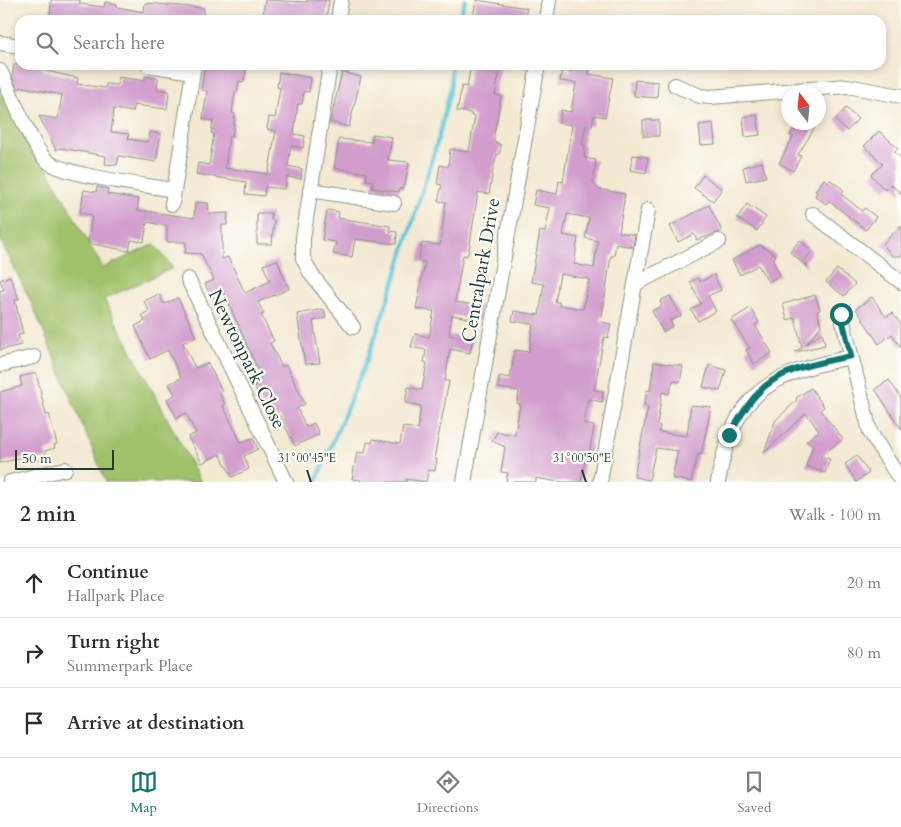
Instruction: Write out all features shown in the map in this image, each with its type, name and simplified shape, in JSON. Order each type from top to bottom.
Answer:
[{"type":"street","points":[[339,15],[341,0]]},
{"type":"street","points":[[547,15],[549,0]]},
{"type":"street","points":[[0,43],[15,45]]},
{"type":"street","points":[[0,71],[39,150],[49,163],[66,171],[172,197],[193,70]]},
{"type":"street","points":[[329,70],[303,238],[303,258],[311,274],[353,327]]},
{"type":"street","name":"Centralpark Drive","points":[[464,482],[537,70]]},
{"type":"street","points":[[675,85],[700,96],[847,86],[901,96]]},
{"type":"street","points":[[310,190],[394,204]]},
{"type":"street","points":[[600,482],[648,210]]},
{"type":"street","points":[[813,214],[901,282]]},
{"type":"street","points":[[635,284],[719,241]]},
{"type":"street","name":"Newtonpark Close","points":[[188,279],[286,482]]},
{"type":"street","points":[[841,314],[870,432],[901,481]]},
{"type":"street","points":[[718,482],[729,435],[758,392],[775,380],[808,366],[851,356]]},
{"type":"street","points":[[0,365],[34,357]]},
{"type":"street","points":[[10,482],[65,469]]},
{"type":"green space","points":[[0,85],[103,268],[154,244],[173,268],[104,299],[201,482],[106,482],[32,304],[0,239]]},
{"type":"building","points":[[51,0],[80,0],[80,4],[104,7],[105,2],[117,4],[117,7],[144,12],[145,3],[204,8],[203,15],[50,15]]},
{"type":"building","points":[[265,0],[307,2],[307,0],[329,0],[327,15],[263,15]]},
{"type":"building","points":[[476,0],[527,8],[525,15],[474,15]]},
{"type":"building","points":[[15,65],[15,70],[41,70],[78,78],[77,84],[105,88],[106,84],[118,85],[119,77],[145,81],[145,76],[158,78],[157,89],[169,91],[167,109],[134,105],[133,112],[114,109],[111,132],[129,134],[128,139],[148,142],[150,132],[161,134],[156,162],[119,156],[117,165],[105,164],[106,156],[60,148],[56,150],[39,116],[58,119],[62,95],[23,87],[18,89],[12,76]]},
{"type":"building","points":[[204,70],[246,70],[244,82],[239,81],[237,92],[235,92],[232,113],[235,114],[234,123],[232,137],[229,136],[225,168],[268,174],[276,131],[267,129],[269,117],[275,118],[280,88],[277,87],[279,72],[311,78],[309,92],[304,91],[302,104],[298,104],[294,134],[305,136],[303,148],[291,146],[288,166],[302,169],[301,179],[287,177],[285,189],[265,187],[264,196],[245,194],[246,182],[196,174],[198,163],[209,165],[214,134],[211,133],[213,121],[203,119],[207,91],[201,90]]},
{"type":"building","points":[[470,70],[500,70],[495,95],[501,96],[494,141],[501,145],[493,170],[489,194],[478,192],[469,250],[467,256],[463,255],[455,302],[481,306],[479,320],[452,315],[449,335],[473,339],[470,353],[450,349],[445,381],[449,381],[434,459],[437,459],[435,471],[428,470],[426,482],[406,479],[406,482],[360,482],[361,480],[352,479],[357,452],[365,453],[367,442],[372,443],[373,439],[400,444],[403,427],[418,429],[421,406],[405,403],[408,387],[422,390],[427,363],[424,362],[426,350],[411,347],[415,334],[429,337],[434,311],[416,309],[425,262],[418,262],[422,243],[440,245],[446,202],[438,201],[442,185],[437,184],[440,165],[448,167],[450,149],[469,152],[475,116],[471,116],[471,113],[457,111],[462,86],[467,87]]},
{"type":"building","points":[[562,70],[571,72],[571,70],[589,70],[589,74],[613,78],[605,117],[594,115],[592,126],[586,125],[582,145],[585,145],[584,158],[596,160],[593,183],[598,189],[625,194],[619,232],[635,235],[633,247],[616,244],[614,256],[611,256],[601,322],[611,324],[608,338],[604,337],[594,390],[603,391],[602,402],[588,399],[584,424],[594,426],[588,461],[585,460],[581,482],[559,482],[536,478],[536,482],[506,482],[508,473],[501,472],[505,447],[492,441],[497,432],[515,435],[520,404],[517,403],[519,391],[498,388],[499,376],[510,378],[515,350],[529,352],[533,324],[512,321],[514,311],[539,315],[544,284],[531,282],[540,231],[545,232],[550,208],[533,205],[536,190],[557,194],[559,181],[563,182],[572,125],[559,123],[561,110],[571,112],[576,83],[560,81]],"holes":[[[567,214],[589,218],[585,238],[598,241],[594,268],[574,264],[578,238],[563,235]],[[560,274],[589,279],[583,309],[559,305],[559,302],[555,302]]]},
{"type":"building","points":[[342,72],[361,77],[349,127],[330,122]]},
{"type":"building","points":[[635,80],[658,82],[657,98],[634,96]]},
{"type":"building","points":[[846,108],[858,119],[847,131],[835,120]]},
{"type":"building","points":[[757,115],[760,135],[745,137],[743,117]]},
{"type":"building","points":[[643,120],[659,120],[659,136],[643,136]]},
{"type":"building","points":[[713,123],[715,144],[701,145],[699,125]]},
{"type":"building","points":[[793,130],[813,130],[798,155],[801,156],[793,171],[779,163],[793,137],[790,135]]},
{"type":"building","points":[[879,131],[898,148],[895,152],[901,158],[901,194],[891,184],[885,190],[871,175],[883,164],[864,146]]},
{"type":"building","points":[[373,134],[392,137],[388,160],[409,162],[405,185],[403,185],[403,189],[400,188],[399,192],[372,188],[373,181],[366,180],[367,173],[334,168],[339,139],[372,142]]},
{"type":"building","points":[[633,155],[648,157],[646,173],[630,170]]},
{"type":"building","points":[[762,162],[766,177],[746,181],[743,167]]},
{"type":"building","points":[[703,175],[722,189],[713,201],[694,188]]},
{"type":"building","points":[[824,179],[828,182],[830,180],[839,186],[844,191],[841,194],[862,211],[865,208],[876,217],[866,230],[829,201],[826,204],[815,196],[817,192],[815,191]]},
{"type":"building","points":[[97,187],[108,189],[107,194],[139,199],[137,210],[194,218],[195,202],[208,203],[209,214],[228,213],[227,225],[222,225],[222,259],[228,257],[245,293],[270,281],[263,265],[277,260],[289,289],[258,302],[264,314],[261,315],[274,341],[270,343],[282,367],[286,365],[305,404],[297,408],[306,427],[314,423],[319,434],[295,446],[280,416],[275,418],[267,403],[263,405],[254,386],[259,384],[257,379],[261,377],[224,293],[212,299],[205,284],[214,280],[201,254],[185,253],[186,242],[167,242],[167,226],[147,222],[144,242],[131,240],[129,251],[88,243],[92,215],[80,213],[84,190],[96,192]]},
{"type":"building","points":[[747,204],[766,217],[757,231],[737,218]]},
{"type":"building","points":[[709,205],[722,231],[697,240],[694,234],[678,242],[670,226]]},
{"type":"building","points":[[327,210],[339,212],[338,218],[390,226],[390,231],[397,232],[396,244],[355,239],[352,257],[333,254],[336,242],[322,240]]},
{"type":"building","points":[[257,213],[271,213],[271,220],[274,220],[272,244],[257,244]]},
{"type":"building","points":[[901,225],[901,256],[892,256],[883,244]]},
{"type":"building","points":[[800,240],[812,251],[805,260],[807,267],[790,252]]},
{"type":"building","points":[[760,245],[776,255],[773,261],[780,275],[768,282],[758,265],[740,275],[732,260]]},
{"type":"building","points":[[837,269],[855,284],[844,296],[826,282]]},
{"type":"building","points":[[714,275],[721,290],[708,296],[716,311],[698,321],[691,310],[701,304],[690,282],[698,278],[700,282]]},
{"type":"building","points":[[10,276],[19,299],[15,300],[23,334],[18,335],[21,345],[0,350],[0,291],[4,290],[0,280]]},
{"type":"building","points":[[159,294],[164,304],[178,298],[196,337],[183,343],[195,368],[208,363],[222,391],[219,392],[225,405],[223,406],[241,442],[253,438],[258,449],[244,456],[249,469],[232,477],[220,454],[202,463],[188,437],[196,433],[186,413],[177,418],[167,399],[175,395],[169,384],[181,378],[168,350],[150,359],[135,326],[145,321],[142,315],[149,311],[144,301]]},
{"type":"building","points":[[815,295],[820,310],[817,311],[821,326],[806,344],[822,332],[825,345],[795,352],[802,347],[795,318],[787,320],[783,304]]},
{"type":"building","points":[[670,296],[681,316],[670,321],[673,326],[663,332],[652,311],[662,306],[660,301]]},
{"type":"building","points":[[872,297],[886,317],[892,313],[901,324],[901,348],[892,334],[879,344],[856,309]]},
{"type":"building","points":[[750,308],[759,322],[755,325],[772,353],[754,364],[746,350],[750,348],[731,320]]},
{"type":"building","points":[[324,309],[326,318],[313,321],[320,363],[305,364],[297,314]]},
{"type":"building","points":[[654,362],[683,366],[680,382],[673,381],[669,394],[662,392],[657,425],[660,426],[659,432],[687,436],[691,405],[711,407],[701,455],[698,454],[691,482],[672,478],[678,451],[656,448],[649,480],[634,477],[648,407],[644,406],[647,390],[650,391]]},
{"type":"building","points":[[709,365],[726,370],[720,391],[703,387]]},
{"type":"building","points":[[36,373],[46,415],[49,414],[57,444],[54,445],[55,448],[45,451],[47,458],[30,462],[29,456],[0,463],[0,392],[22,386],[20,377]]},
{"type":"building","points":[[889,380],[901,398],[901,429],[875,389]]},
{"type":"building","points":[[811,388],[824,407],[820,410],[843,439],[820,456],[830,459],[825,473],[806,466],[813,445],[806,441],[819,431],[806,413],[764,453],[775,421],[797,400],[796,398]]},
{"type":"building","points":[[857,456],[869,473],[856,482],[845,464]]},
{"type":"waterway","points":[[460,15],[465,0]]},
{"type":"waterway","points":[[316,482],[367,360],[393,285],[440,133],[451,85],[451,70]]},
{"type":"route","points":[[729,435],[758,392],[775,380],[808,366],[851,356],[841,314]]}]
